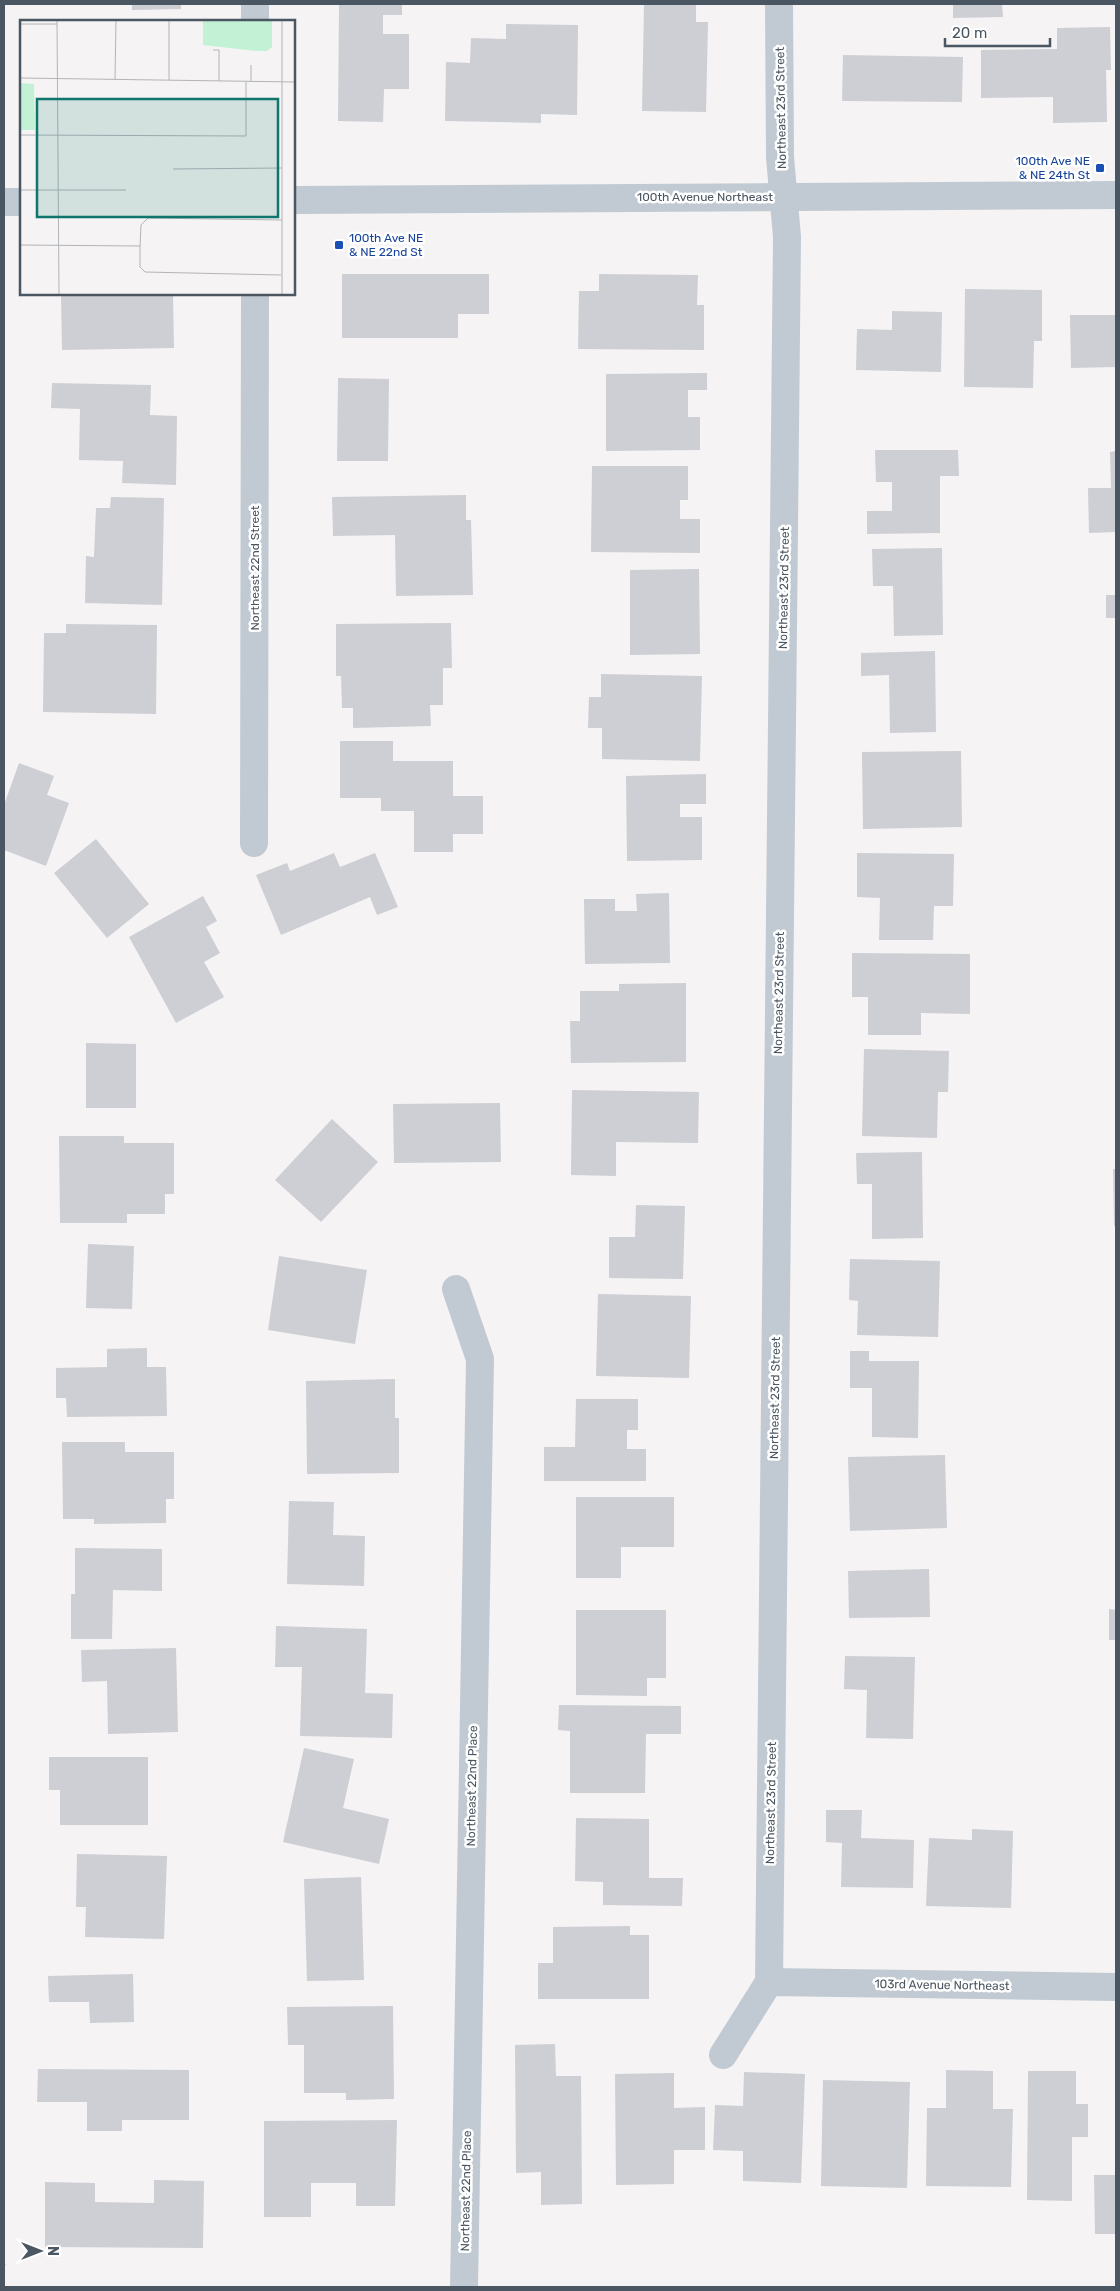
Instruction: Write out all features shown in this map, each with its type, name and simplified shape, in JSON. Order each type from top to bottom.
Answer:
[{"type":"street","points":[[255,4],[255,20]]},
{"type":"street","name":"Northeast 23rd Street","points":[[769,1982],[787,237],[780,156],[779,4]]},
{"type":"street","name":"100th Avenue Northeast","points":[[295,200],[1116,195]]},
{"type":"street","points":[[4,202],[20,202]]},
{"type":"street","name":"Northeast 22nd Street","points":[[254,842],[255,295]]},
{"type":"street","name":"Northeast 22nd Place","points":[[456,1289],[480,1358],[464,2287]]},
{"type":"street","points":[[723,2055],[769,1982]]},
{"type":"street","name":"103rd Avenue Northeast","points":[[769,1982],[1116,1987]]},
{"type":"building","points":[[132,4],[181,4],[181,9],[132,10]]},
{"type":"building","points":[[339,4],[402,4],[402,15],[383,15],[383,34],[409,34],[409,89],[384,89],[383,122],[338,121]]},
{"type":"building","points":[[644,4],[696,4],[696,22],[708,22],[706,112],[642,111]]},
{"type":"building","points":[[953,4],[1002,4],[1003,17],[953,18]]},
{"type":"building","points":[[506,24],[578,25],[577,115],[541,114],[541,123],[445,121],[446,62],[470,63],[471,38],[506,39]]},
{"type":"building","points":[[1110,27],[1111,70],[1106,70],[1107,122],[1053,123],[1053,97],[981,98],[981,50],[1057,49],[1057,28]]},
{"type":"building","points":[[843,55],[963,57],[962,102],[842,101]]},
{"type":"building","points":[[342,274],[489,274],[489,314],[458,314],[458,338],[342,338]]},
{"type":"building","points":[[599,274],[698,275],[697,305],[704,305],[704,350],[578,349],[579,291],[599,291]]},
{"type":"building","points":[[965,289],[1042,290],[1042,341],[1034,341],[1033,388],[964,387]]},
{"type":"building","points":[[61,295],[173,295],[174,348],[62,350]]},
{"type":"building","points":[[892,311],[942,312],[941,372],[856,370],[857,329],[892,330]]},
{"type":"building","points":[[1070,315],[1116,315],[1116,367],[1071,368]]},
{"type":"building","points":[[707,373],[707,390],[688,390],[688,417],[700,417],[700,450],[606,451],[606,374]]},
{"type":"building","points":[[338,378],[389,379],[388,461],[337,461]]},
{"type":"building","points":[[52,383],[151,385],[150,415],[177,416],[176,485],[122,483],[123,461],[79,460],[80,409],[51,408]]},
{"type":"building","points":[[875,450],[958,450],[959,476],[940,476],[940,533],[867,534],[867,511],[892,511],[892,482],[876,482]]},
{"type":"building","points":[[1116,451],[1116,532],[1089,533],[1088,488],[1111,488],[1110,452]]},
{"type":"building","points":[[592,466],[688,466],[688,500],[680,500],[680,519],[700,519],[700,553],[591,552]]},
{"type":"building","points":[[466,495],[466,520],[471,520],[473,595],[396,596],[395,535],[333,536],[332,497]]},
{"type":"building","points":[[111,497],[164,498],[162,605],[85,603],[86,556],[94,557],[96,508],[110,508]]},
{"type":"building","points":[[942,548],[943,635],[894,636],[893,586],[873,586],[872,549]]},
{"type":"building","points":[[699,569],[700,654],[630,655],[630,570]]},
{"type":"building","points":[[1106,595],[1116,595],[1116,618],[1106,618]]},
{"type":"building","points":[[451,623],[452,668],[443,668],[443,705],[430,705],[431,726],[353,728],[353,708],[342,708],[341,676],[336,676],[336,624]]},
{"type":"building","points":[[66,624],[157,625],[156,714],[43,712],[44,633],[66,633]]},
{"type":"building","points":[[935,651],[936,732],[890,733],[889,675],[861,676],[861,653]]},
{"type":"building","points":[[601,674],[702,676],[700,761],[602,759],[602,728],[588,728],[589,697],[601,697]]},
{"type":"building","points":[[340,741],[393,741],[393,761],[453,761],[453,796],[483,796],[483,834],[453,834],[453,852],[414,852],[414,811],[381,811],[381,798],[340,798]]},
{"type":"building","points":[[961,751],[962,827],[863,829],[862,752]]},
{"type":"building","points":[[19,763],[54,776],[47,795],[69,803],[46,866],[4,850],[4,805]]},
{"type":"building","points":[[706,774],[706,804],[680,804],[680,817],[702,817],[702,860],[627,861],[626,776]]},
{"type":"building","points":[[96,839],[149,904],[107,938],[54,873]]},
{"type":"building","points":[[334,853],[340,867],[375,853],[398,907],[377,915],[370,897],[281,935],[256,875],[287,863],[290,871]]},
{"type":"building","points":[[857,853],[954,854],[953,906],[934,906],[933,940],[879,940],[880,898],[857,897]]},
{"type":"building","points":[[669,893],[670,963],[585,964],[584,899],[615,899],[615,911],[637,911],[636,894]]},
{"type":"building","points":[[203,896],[217,921],[206,927],[220,953],[204,962],[224,997],[176,1023],[129,937]]},
{"type":"building","points":[[852,953],[970,954],[970,1014],[921,1013],[921,1035],[868,1035],[868,997],[852,997]]},
{"type":"building","points":[[686,983],[686,1062],[571,1063],[570,1021],[580,1021],[580,991],[619,991],[619,984]]},
{"type":"building","points":[[86,1043],[136,1044],[136,1108],[86,1108]]},
{"type":"building","points":[[864,1049],[949,1051],[948,1092],[938,1092],[937,1138],[862,1136]]},
{"type":"building","points":[[572,1090],[699,1092],[698,1143],[616,1142],[616,1176],[571,1175]]},
{"type":"building","points":[[500,1103],[501,1162],[394,1163],[393,1104]]},
{"type":"building","points":[[332,1119],[378,1162],[321,1222],[275,1180]]},
{"type":"building","points":[[59,1136],[124,1136],[124,1143],[174,1143],[174,1194],[165,1194],[165,1214],[127,1214],[127,1223],[60,1223]]},
{"type":"building","points":[[922,1152],[923,1238],[872,1239],[872,1184],[857,1184],[856,1153]]},
{"type":"building","points":[[1113,1169],[1116,1169],[1116,1226],[1114,1226]]},
{"type":"building","points":[[636,1205],[685,1206],[683,1279],[609,1278],[609,1237],[635,1237]]},
{"type":"building","points":[[88,1244],[134,1246],[132,1309],[86,1308]]},
{"type":"building","points":[[279,1256],[367,1270],[355,1344],[268,1330]]},
{"type":"building","points":[[850,1259],[940,1261],[938,1337],[857,1335],[858,1301],[849,1300]]},
{"type":"building","points":[[598,1294],[691,1296],[689,1378],[596,1376]]},
{"type":"building","points":[[147,1348],[147,1367],[166,1367],[167,1416],[67,1417],[66,1398],[56,1398],[56,1368],[107,1367],[107,1349]]},
{"type":"building","points":[[850,1351],[869,1351],[869,1361],[919,1361],[918,1438],[872,1437],[872,1388],[850,1388]]},
{"type":"building","points":[[395,1379],[395,1418],[399,1418],[399,1473],[307,1474],[306,1381]]},
{"type":"building","points":[[576,1399],[638,1399],[638,1430],[627,1430],[627,1449],[646,1449],[646,1481],[544,1481],[544,1447],[575,1447]]},
{"type":"building","points":[[62,1442],[125,1442],[125,1452],[174,1452],[174,1499],[166,1499],[166,1523],[94,1524],[94,1519],[63,1519]]},
{"type":"building","points":[[945,1455],[947,1528],[850,1531],[848,1457]]},
{"type":"building","points":[[576,1497],[674,1497],[674,1547],[621,1547],[621,1578],[576,1578]]},
{"type":"building","points":[[289,1501],[334,1502],[333,1535],[365,1536],[364,1586],[287,1584]]},
{"type":"building","points":[[75,1548],[162,1549],[162,1591],[113,1590],[112,1639],[71,1639],[71,1594],[75,1594]]},
{"type":"building","points":[[929,1569],[930,1617],[849,1618],[848,1571]]},
{"type":"building","points":[[1109,1609],[1116,1610],[1116,1640],[1109,1640]]},
{"type":"building","points":[[576,1610],[666,1610],[666,1678],[647,1678],[647,1696],[576,1695]]},
{"type":"building","points":[[276,1626],[367,1629],[365,1693],[393,1694],[392,1738],[300,1736],[302,1667],[275,1667]]},
{"type":"building","points":[[176,1648],[178,1732],[108,1734],[107,1681],[82,1682],[81,1650]]},
{"type":"building","points":[[845,1656],[915,1657],[913,1739],[866,1738],[867,1690],[844,1689]]},
{"type":"building","points":[[559,1705],[681,1706],[681,1734],[646,1734],[645,1793],[570,1793],[570,1731],[558,1730]]},
{"type":"building","points":[[304,1748],[354,1759],[343,1808],[389,1819],[379,1864],[283,1842]]},
{"type":"building","points":[[49,1757],[148,1757],[148,1825],[60,1825],[60,1790],[49,1790]]},
{"type":"building","points":[[826,1810],[862,1810],[861,1838],[914,1840],[913,1888],[841,1887],[842,1843],[826,1842]]},
{"type":"building","points":[[576,1818],[649,1819],[649,1878],[683,1878],[682,1906],[603,1905],[603,1882],[575,1881]]},
{"type":"building","points":[[972,1829],[1013,1831],[1011,1908],[926,1906],[929,1838],[972,1840]]},
{"type":"building","points":[[77,1854],[167,1856],[164,1939],[85,1937],[86,1907],[76,1907]]},
{"type":"building","points":[[361,1877],[364,1980],[307,1981],[304,1879]]},
{"type":"building","points":[[630,1926],[630,1935],[649,1935],[649,1999],[538,1999],[538,1963],[553,1963],[553,1927]]},
{"type":"building","points":[[133,1974],[134,2022],[90,2023],[89,2002],[49,2002],[48,1976]]},
{"type":"building","points":[[393,2006],[394,2099],[346,2100],[346,2093],[304,2093],[304,2045],[288,2045],[287,2007]]},
{"type":"building","points":[[555,2044],[556,2076],[581,2076],[582,2204],[541,2205],[541,2172],[516,2173],[515,2045]]},
{"type":"building","points":[[38,2069],[189,2070],[189,2120],[122,2120],[122,2131],[87,2131],[87,2102],[37,2102]]},
{"type":"building","points":[[946,2070],[993,2071],[993,2109],[1013,2109],[1011,2187],[926,2186],[927,2108],[946,2108]]},
{"type":"building","points":[[1028,2071],[1076,2071],[1076,2104],[1088,2104],[1088,2137],[1072,2137],[1072,2201],[1027,2200]]},
{"type":"building","points":[[744,2072],[805,2074],[801,2183],[743,2181],[743,2151],[713,2150],[715,2105],[743,2106]]},
{"type":"building","points":[[674,2073],[674,2108],[705,2107],[705,2150],[674,2150],[674,2184],[616,2185],[615,2074]]},
{"type":"building","points":[[823,2080],[910,2082],[907,2188],[821,2186]]},
{"type":"building","points":[[397,2120],[395,2206],[356,2206],[356,2183],[311,2183],[311,2217],[264,2217],[264,2121]]},
{"type":"building","points":[[1094,2175],[1116,2175],[1116,2234],[1095,2234]]},
{"type":"building","points":[[154,2180],[204,2181],[203,2248],[45,2247],[45,2182],[95,2183],[95,2202],[154,2203]]},
{"type":"place","name":"100th Ave NE & NE 24th St","points":[[1100,168]]},
{"type":"place","name":"100th Ave NE & NE 22nd St","points":[[339,245]]}]
